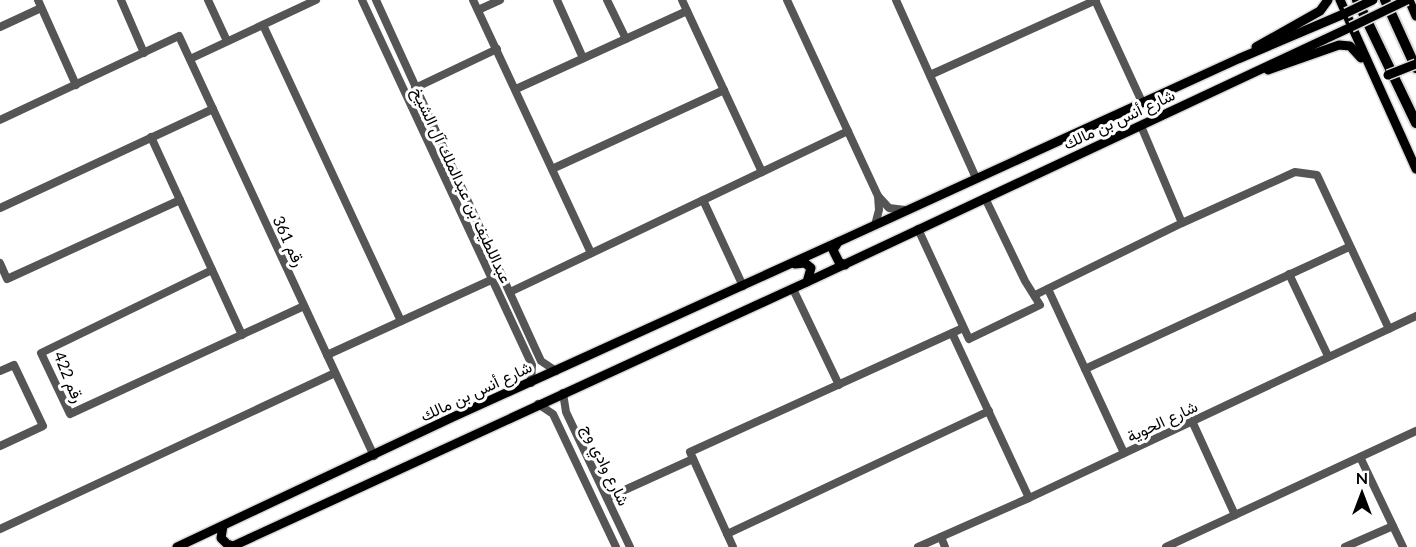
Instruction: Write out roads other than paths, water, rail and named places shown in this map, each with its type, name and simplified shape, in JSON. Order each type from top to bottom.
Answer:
[{"type":"highway","points":[[1357,0],[1416,123]]},
{"type":"highway","points":[[1385,0],[1416,66]]},
{"type":"main road","points":[[1238,59],[1266,40],[1320,11],[1328,0]]},
{"type":"main road","points":[[1340,0],[1416,169]]},
{"type":"main road","name":"شارع أنس بن مالك","points":[[177,547],[905,210],[1373,0]]},
{"type":"main road","points":[[1408,0],[1416,16]]},
{"type":"main road","name":"شارع أنس بن مالك","points":[[232,547],[538,404],[793,289],[1408,0]]},
{"type":"main road","points":[[1245,76],[1286,66],[1339,45],[1350,46],[1369,67]]},
{"type":"main road","points":[[1383,100],[1381,83],[1388,75],[1416,66]]},
{"type":"main road","points":[[838,242],[833,250],[839,262],[844,265]]},
{"type":"main road","points":[[789,264],[805,263],[811,268],[807,282]]},
{"type":"main road","points":[[223,526],[221,538],[232,547]]},
{"type":"street","points":[[0,120],[144,53],[121,0]]},
{"type":"street","points":[[208,0],[227,42]]},
{"type":"street","points":[[189,59],[316,0]]},
{"type":"street","name":"عبداللطيف بن عبدالملك آل الشيخ","points":[[362,0],[532,365],[531,382]]},
{"type":"street","name":"عبداللطيف بن عبدالملك آل الشيخ","points":[[376,0],[533,343],[542,361],[556,371]]},
{"type":"street","points":[[473,0],[591,253]]},
{"type":"street","points":[[478,10],[500,0]]},
{"type":"street","points":[[557,0],[583,58]]},
{"type":"street","points":[[607,0],[626,39]]},
{"type":"street","points":[[682,0],[762,172]]},
{"type":"street","points":[[788,0],[878,196],[889,208],[905,210]]},
{"type":"street","points":[[896,0],[976,178]]},
{"type":"street","points":[[930,75],[1095,0],[1142,102]]},
{"type":"street","points":[[0,27],[40,4],[76,85]]},
{"type":"street","points":[[516,89],[687,11]]},
{"type":"street","points":[[263,25],[401,321]]},
{"type":"street","name":"رقم 361","points":[[144,53],[179,36],[374,456]]},
{"type":"street","points":[[415,88],[497,49]]},
{"type":"street","points":[[552,169],[724,90]]},
{"type":"street","points":[[0,208],[213,109]]},
{"type":"street","points":[[1141,126],[1182,222]]},
{"type":"street","points":[[510,292],[848,131]]},
{"type":"street","points":[[151,137],[242,335]]},
{"type":"street","points":[[1035,296],[1182,222],[1294,172],[1317,175],[1389,329]]},
{"type":"street","points":[[875,225],[879,210],[878,196]]},
{"type":"street","points":[[918,229],[969,339],[1040,305],[1025,281],[985,198]]},
{"type":"street","points":[[0,263],[7,279],[180,200]]},
{"type":"street","points":[[703,200],[743,286]]},
{"type":"street","points":[[1085,369],[1349,247]]},
{"type":"street","points":[[483,261],[493,256]]},
{"type":"street","name":"رقم 422","points":[[212,270],[41,352],[70,414],[304,306]]},
{"type":"street","points":[[1289,274],[1328,356]]},
{"type":"street","points":[[327,355],[491,280]]},
{"type":"street","points":[[793,289],[839,386]]},
{"type":"street","points":[[1048,289],[1124,453]]},
{"type":"street","name":"شارع الحوية","points":[[918,547],[1029,498],[1416,316]]},
{"type":"street","points":[[733,547],[690,452],[963,328]]},
{"type":"street","points":[[952,333],[1029,498]]},
{"type":"street","points":[[523,347],[530,352],[533,343]]},
{"type":"street","points":[[0,371],[14,365],[43,426],[0,446]]},
{"type":"street","points":[[0,530],[335,373]]},
{"type":"street","name":"شارع وادي وج","points":[[563,393],[570,423],[630,547]]},
{"type":"street","name":"شارع وادي وج","points":[[538,404],[551,411],[616,547]]},
{"type":"street","points":[[727,534],[989,411]]},
{"type":"street","points":[[1192,421],[1235,515]]},
{"type":"street","points":[[560,428],[570,423]]},
{"type":"street","points":[[1166,547],[1416,431]]},
{"type":"street","points":[[1360,457],[1403,547]]},
{"type":"street","points":[[607,498],[693,459]]},
{"type":"street","points":[[1345,547],[1393,526]]},
{"type":"street","points":[[941,537],[945,547]]}]
